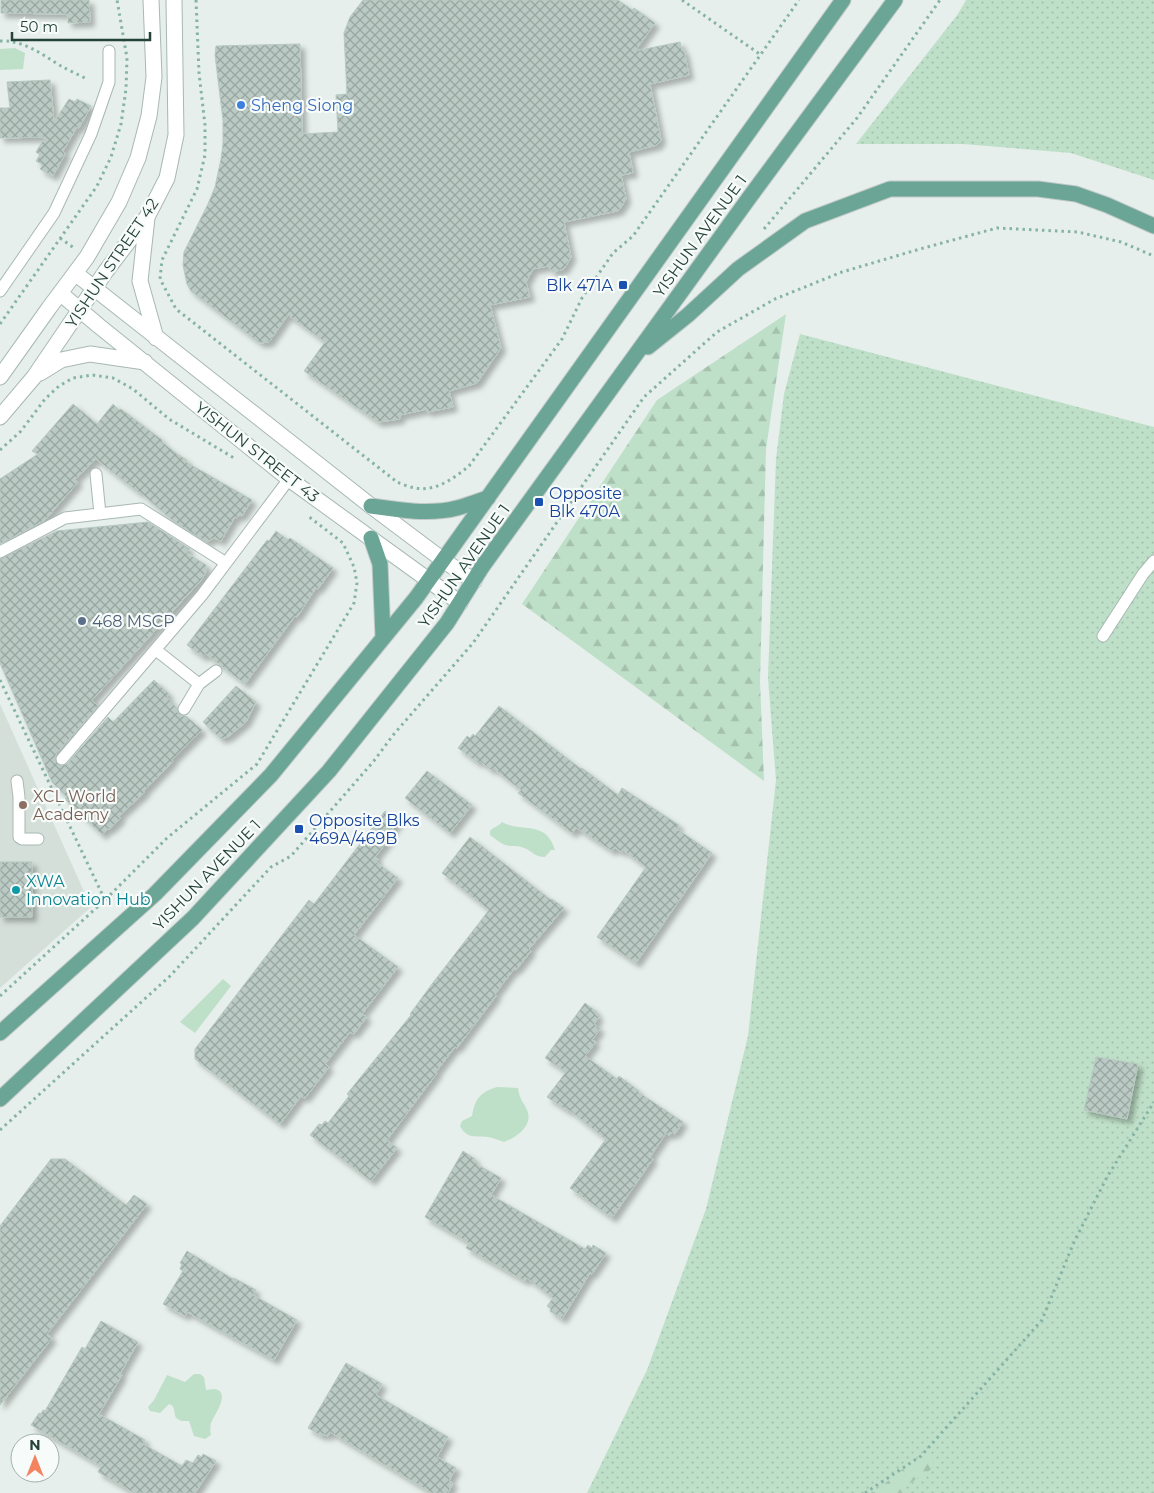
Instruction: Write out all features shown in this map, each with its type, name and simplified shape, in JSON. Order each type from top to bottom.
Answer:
[{"type":"main road","name":"YISHUN AVENUE 1","points":[[0,1033],[154,894],[264,782],[416,598],[843,0]]},
{"type":"main road","name":"YISHUN AVENUE 1","points":[[0,1099],[193,918],[329,771],[447,623],[474,581],[634,358],[895,0]]},
{"type":"main road","points":[[634,358],[688,315],[738,269],[805,221],[890,188],[1038,188],[1076,194],[1108,205],[1154,226]]},
{"type":"main road","points":[[371,506],[409,511],[434,510],[456,508],[488,498]]},
{"type":"main road","points":[[371,538],[380,564],[383,637]]},
{"type":"street","name":"YISHUN STREET 42","points":[[0,377],[87,257],[118,202],[138,158],[149,116],[154,77],[151,0]]},
{"type":"street","name":"YISHUN STREET 42","points":[[0,417],[34,377],[147,217],[167,178],[176,136],[174,0]]},
{"type":"street","points":[[147,217],[140,281],[156,338]]},
{"type":"street","name":"YISHUN STREET 43","points":[[75,274],[371,506]]},
{"type":"street","name":"YISHUN STREET 43","points":[[60,293],[289,479],[460,602]]},
{"type":"street","points":[[34,377],[62,360],[90,354],[146,363]]},
{"type":"street","points":[[371,506],[474,581]]},
{"type":"lane","points":[[0,291],[54,212],[91,134],[109,82],[109,50]]},
{"type":"lane","points":[[96,474],[100,514]]},
{"type":"lane","points":[[62,759],[202,595],[289,479]]},
{"type":"lane","points":[[0,552],[65,518],[141,509],[226,563]]},
{"type":"lane","points":[[1103,636],[1143,574],[1154,561]]},
{"type":"lane","points":[[156,650],[199,684]]},
{"type":"lane","points":[[184,709],[199,684],[216,671]]},
{"type":"lane","points":[[17,781],[19,837],[22,839],[38,839]]},
{"type":"path","points":[[682,0],[761,54]]},
{"type":"path","points":[[160,279],[176,309],[397,482],[416,488],[433,488],[453,480],[469,466],[562,339],[582,298],[613,253],[632,236],[799,0]]},
{"type":"path","points":[[763,230],[858,118],[940,0]]},
{"type":"path","points":[[0,41],[30,47],[85,78]]},
{"type":"path","points":[[0,1130],[170,976],[270,867],[291,856],[473,644],[644,397],[717,332],[775,299],[842,272],[997,228],[1078,232],[1121,242],[1154,256]]},
{"type":"path","points":[[0,450],[21,431],[45,399],[59,386],[73,378],[92,375],[113,378],[133,389],[169,419],[240,462]]},
{"type":"path","points":[[0,996],[105,900],[167,838],[257,764],[346,620],[354,603],[357,583],[354,567],[344,543],[308,515]]},
{"type":"path","points":[[0,680],[105,900]]},
{"type":"path","points":[[865,1493],[921,1456],[1042,1320],[1074,1242],[1106,1177],[1154,1102]]},
{"type":"shaded area","name":"XCL World Academy","points":[[0,704],[91,907],[0,988]]},
{"type":"green space","points":[[966,0],[1154,0],[1154,180],[1071,153],[963,144],[856,144],[958,14]]},
{"type":"green space","points":[[15,48],[25,53],[23,69],[0,70],[0,49]]},
{"type":"green space","points":[[786,314],[766,449],[760,681],[764,781],[522,604],[657,400]]},
{"type":"green space","points":[[800,334],[1154,427],[1154,1493],[587,1493],[647,1370],[706,1209],[748,1036],[776,780],[768,678],[776,459],[784,394]]},
{"type":"green space","points":[[502,822],[517,827],[539,830],[551,840],[555,850],[551,850],[545,857],[541,857],[522,847],[503,844],[490,835],[490,831]]},
{"type":"green space","points":[[223,979],[231,986],[195,1033],[180,1022]]},
{"type":"green space","points":[[497,1087],[518,1088],[527,1110],[528,1121],[526,1126],[513,1138],[504,1142],[494,1138],[469,1135],[460,1126],[462,1121],[472,1116],[475,1105],[482,1094]]},
{"type":"green space","points":[[194,1374],[200,1374],[204,1377],[206,1390],[218,1390],[222,1397],[220,1406],[211,1423],[211,1435],[205,1439],[194,1436],[189,1421],[181,1421],[176,1418],[174,1408],[171,1405],[169,1404],[160,1413],[150,1411],[148,1407],[154,1400],[167,1375],[185,1382]]},
{"type":"green space","points":[[925,1451],[936,1466],[903,1488],[905,1493],[873,1493]]},
{"type":"building","points":[[1,0],[89,0],[90,22],[68,23],[68,15],[64,14],[1,13]]},
{"type":"building","points":[[363,0],[618,0],[632,10],[634,8],[655,23],[635,51],[680,42],[682,51],[684,50],[689,75],[650,84],[661,140],[657,145],[629,152],[633,173],[621,175],[626,199],[620,209],[564,222],[571,257],[564,269],[553,272],[548,266],[533,269],[526,282],[530,297],[490,305],[501,348],[477,383],[449,391],[453,407],[427,412],[427,409],[400,415],[400,419],[378,422],[304,371],[325,342],[288,315],[269,342],[260,343],[191,291],[187,284],[183,265],[184,252],[215,187],[221,159],[223,120],[215,55],[216,46],[300,44],[302,134],[338,132],[336,95],[347,94],[344,33],[350,17]]},
{"type":"building","points":[[50,80],[54,122],[69,99],[75,102],[77,99],[91,106],[63,151],[65,154],[53,176],[40,169],[43,165],[36,161],[40,155],[36,152],[45,137],[0,138],[0,108],[10,108],[7,82]]},
{"type":"building","points":[[73,404],[97,424],[113,404],[162,440],[177,454],[187,460],[186,462],[252,500],[242,516],[235,517],[221,541],[214,538],[206,542],[172,520],[140,492],[96,459],[75,479],[78,482],[45,520],[0,544],[0,479],[38,454],[32,451]]},
{"type":"building","name":"468 MSCP","points":[[148,522],[190,549],[185,552],[206,565],[206,572],[202,579],[92,700],[98,706],[56,754],[55,761],[60,766],[67,764],[108,717],[113,722],[154,680],[169,694],[167,697],[177,708],[178,713],[181,716],[186,716],[202,730],[172,760],[145,792],[119,816],[121,818],[102,835],[65,799],[67,797],[52,782],[0,663],[0,559],[57,531]]},
{"type":"building","points":[[276,531],[288,540],[290,538],[333,568],[245,684],[206,654],[203,657],[187,645],[267,540],[269,541]]},
{"type":"building","points":[[236,686],[256,702],[246,722],[229,736],[221,739],[203,722]]},
{"type":"building","points":[[499,706],[618,795],[622,788],[679,825],[677,829],[712,853],[636,963],[597,937],[646,867],[623,850],[622,852],[615,848],[612,851],[577,828],[572,833],[518,793],[521,790],[493,768],[491,770],[480,761],[478,763],[458,748],[467,736],[470,738],[473,734],[475,736]]},
{"type":"building","points":[[427,771],[472,805],[450,833],[405,798]]},
{"type":"building","points":[[385,811],[399,821],[387,836],[390,838],[375,857],[378,859],[376,862],[398,878],[354,935],[398,967],[362,1014],[367,1017],[354,1034],[350,1032],[325,1064],[329,1067],[305,1098],[301,1096],[280,1124],[195,1059],[195,1049],[309,900],[314,904]]},
{"type":"building","points":[[470,837],[564,908],[529,949],[531,951],[516,970],[514,969],[495,994],[496,996],[457,1048],[455,1047],[436,1072],[387,1140],[397,1148],[371,1181],[310,1135],[319,1124],[322,1125],[325,1121],[328,1123],[349,1096],[347,1094],[411,1015],[435,980],[489,910],[442,873]]},
{"type":"building","name":"XWA Innovation Hub","points":[[0,862],[32,862],[32,917],[0,917]]},
{"type":"building","points":[[585,1003],[597,1012],[595,1014],[599,1017],[594,1024],[600,1029],[592,1040],[596,1042],[585,1056],[617,1079],[619,1076],[638,1092],[683,1122],[675,1134],[672,1132],[669,1136],[666,1133],[650,1157],[653,1159],[612,1218],[570,1188],[606,1139],[569,1110],[547,1097],[566,1072],[545,1058]]},
{"type":"building","points":[[1096,1057],[1138,1064],[1127,1119],[1084,1110]]},
{"type":"building","points":[[463,1151],[475,1159],[474,1161],[478,1165],[501,1178],[491,1195],[585,1249],[588,1245],[592,1248],[593,1245],[606,1253],[592,1274],[590,1273],[562,1319],[550,1311],[551,1309],[547,1306],[553,1298],[527,1278],[525,1281],[466,1248],[469,1243],[425,1217]]},
{"type":"building","points":[[51,1159],[65,1159],[126,1205],[134,1195],[147,1204],[47,1334],[52,1338],[0,1405],[0,1226]]},
{"type":"building","points":[[187,1251],[233,1279],[256,1290],[253,1295],[297,1320],[274,1360],[187,1312],[185,1316],[163,1304],[183,1271],[180,1269],[182,1264],[180,1263]]},
{"type":"building","points":[[101,1321],[138,1342],[120,1374],[122,1375],[99,1414],[145,1440],[143,1444],[182,1466],[186,1460],[193,1463],[198,1455],[202,1457],[203,1454],[216,1461],[195,1493],[134,1493],[98,1472],[101,1466],[60,1442],[60,1433],[45,1433],[31,1425],[39,1413],[41,1414],[43,1410],[45,1411],[82,1347],[85,1349]]},
{"type":"building","points":[[346,1363],[382,1384],[376,1395],[448,1437],[437,1457],[456,1468],[449,1481],[453,1483],[448,1493],[432,1493],[330,1432],[328,1436],[323,1434],[322,1436],[308,1428]]},
{"type":"place","name":"Sheng Siong","points":[[241,105]]},
{"type":"place","name":"Blk 471A","points":[[623,285]]},
{"type":"place","name":"Opposite Blk 470A","points":[[539,502]]},
{"type":"place","name":"468 MSCP","points":[[82,621]]},
{"type":"place","name":"XCL World Academy","points":[[23,805]]},
{"type":"place","name":"Opposite Blks 469A/469B","points":[[299,829]]},
{"type":"place","name":"XWA Innovation Hub","points":[[16,890]]}]
